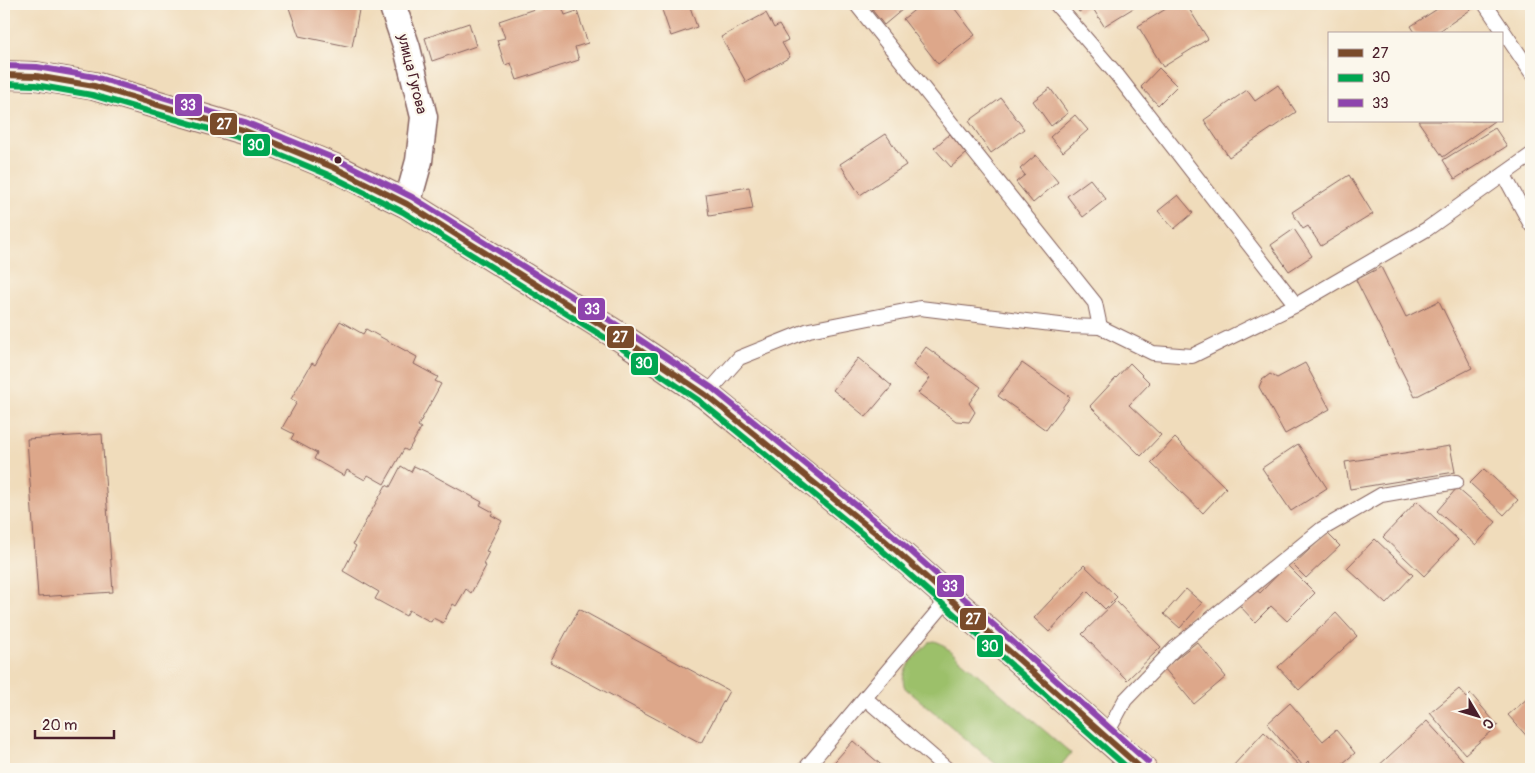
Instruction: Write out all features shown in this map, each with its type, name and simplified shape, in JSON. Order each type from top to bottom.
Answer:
[{"type":"main road","points":[[4,75],[36,76],[94,86],[243,130],[335,168],[407,204],[616,335],[706,395],[808,476],[1142,769]]},
{"type":"street","name":"улица Гугова","points":[[392,4],[407,48],[424,117],[419,161],[407,204]]},
{"type":"lane","points":[[856,4],[1095,303],[1100,327]]},
{"type":"lane","points":[[1056,4],[1117,75],[1296,305]]},
{"type":"lane","points":[[1485,4],[1531,72]]},
{"type":"lane","points":[[706,395],[739,358],[809,330],[920,308],[1068,326],[1100,327],[1153,353],[1192,356],[1296,305],[1427,229],[1531,155]]},
{"type":"lane","points":[[1504,175],[1531,224]]},
{"type":"lane","points":[[1105,737],[1125,700],[1175,648],[1322,530],[1381,495],[1456,482]]},
{"type":"lane","points":[[805,769],[949,598]]},
{"type":"lane","points":[[865,698],[947,769]]},
{"type":"green space","points":[[935,641],[942,644],[1071,753],[1058,769],[1002,769],[905,688],[903,681],[906,669],[929,642]]},
{"type":"building","points":[[357,4],[359,10],[352,47],[299,36],[288,5]]},
{"type":"building","points":[[549,4],[561,4],[565,15],[577,11],[588,43],[575,47],[579,60],[517,80],[511,63],[505,65],[497,40],[505,38],[499,21]]},
{"type":"building","points":[[660,4],[689,4],[697,27],[671,36]]},
{"type":"building","points":[[879,4],[909,4],[884,25],[872,10]]},
{"type":"building","points":[[922,4],[951,4],[975,35],[938,64],[903,19]]},
{"type":"building","points":[[1073,4],[1092,4],[1079,12]]},
{"type":"building","points":[[1098,4],[1140,4],[1104,26],[1092,7]]},
{"type":"building","points":[[1174,4],[1186,4],[1208,39],[1163,67],[1138,26]]},
{"type":"building","points":[[1445,4],[1475,4],[1476,6],[1438,32],[1415,32],[1411,26]]},
{"type":"building","points":[[766,13],[774,28],[779,25],[788,40],[782,43],[790,57],[746,82],[721,37]]},
{"type":"building","points":[[469,23],[476,46],[432,61],[425,38]]},
{"type":"building","points":[[1159,68],[1177,86],[1158,105],[1141,87]]},
{"type":"building","points":[[1278,85],[1296,112],[1229,157],[1204,120],[1247,90],[1255,101]]},
{"type":"building","points":[[1050,88],[1068,113],[1051,126],[1033,101]]},
{"type":"building","points":[[1001,98],[1024,129],[991,153],[969,121]]},
{"type":"building","points":[[1075,115],[1088,130],[1063,152],[1050,137]]},
{"type":"building","points":[[1419,122],[1493,122],[1443,157]]},
{"type":"building","points":[[1495,128],[1507,146],[1455,179],[1443,160]]},
{"type":"building","points":[[886,134],[906,165],[860,195],[840,164]]},
{"type":"building","points":[[950,134],[966,154],[951,167],[934,148]]},
{"type":"building","points":[[1036,155],[1058,182],[1033,203],[1016,182],[1025,175],[1020,169]]},
{"type":"building","points":[[1349,175],[1373,214],[1321,246],[1308,226],[1303,229],[1292,212]]},
{"type":"building","points":[[1090,179],[1106,199],[1083,217],[1067,196]]},
{"type":"building","points":[[749,187],[753,209],[709,216],[706,194]]},
{"type":"building","points":[[1178,195],[1193,213],[1174,229],[1158,211]]},
{"type":"building","points":[[1294,229],[1312,256],[1289,271],[1271,245]]},
{"type":"building","points":[[1381,267],[1406,317],[1439,301],[1472,368],[1415,397],[1356,280]]},
{"type":"building","points":[[340,321],[363,334],[366,329],[417,357],[414,364],[438,377],[435,381],[441,384],[418,426],[421,428],[408,451],[404,449],[384,484],[368,475],[365,480],[347,470],[344,476],[314,459],[317,453],[291,439],[294,434],[282,428],[297,402],[291,399],[312,363],[315,365]]},
{"type":"building","points":[[926,347],[981,387],[969,403],[975,412],[969,422],[956,421],[918,393],[930,378],[913,365]]},
{"type":"building","points":[[858,358],[892,386],[866,417],[833,390]]},
{"type":"building","points":[[1022,363],[1070,397],[1046,430],[998,396]]},
{"type":"building","points":[[1130,363],[1150,383],[1129,405],[1161,435],[1141,456],[1090,406]]},
{"type":"building","points":[[1305,363],[1330,409],[1285,434],[1259,387],[1262,380],[1270,374],[1277,378]]},
{"type":"building","points":[[102,434],[113,592],[38,597],[27,439]]},
{"type":"building","points":[[1175,438],[1226,488],[1203,513],[1151,463]]},
{"type":"building","points":[[1298,444],[1327,488],[1291,511],[1262,468]]},
{"type":"building","points":[[1450,446],[1455,472],[1350,489],[1345,462]]},
{"type":"building","points":[[401,466],[411,472],[414,466],[427,472],[482,502],[480,505],[493,512],[491,515],[502,521],[486,551],[489,552],[483,564],[486,566],[471,593],[466,589],[456,606],[453,604],[443,623],[433,618],[431,622],[409,610],[406,616],[375,599],[379,592],[343,571],[356,546],[353,544],[386,485],[390,487]]},
{"type":"building","points":[[1484,469],[1518,500],[1504,515],[1470,483]]},
{"type":"building","points":[[1457,488],[1496,522],[1476,545],[1437,511]]},
{"type":"building","points":[[1417,501],[1458,540],[1424,576],[1383,537]]},
{"type":"building","points":[[1327,533],[1340,546],[1306,578],[1293,565]]},
{"type":"building","points":[[1375,539],[1413,575],[1386,604],[1347,568]]},
{"type":"building","points":[[1084,565],[1117,597],[1105,609],[1087,591],[1049,632],[1034,618]]},
{"type":"building","points":[[1287,565],[1315,593],[1287,621],[1271,606],[1255,622],[1239,605],[1255,589],[1260,593]]},
{"type":"building","points":[[1186,589],[1202,603],[1180,628],[1164,614]]},
{"type":"building","points":[[1116,601],[1161,647],[1127,680],[1082,634]]},
{"type":"building","points":[[579,609],[729,691],[701,743],[550,662]]},
{"type":"building","points":[[1336,613],[1357,636],[1299,690],[1278,667]]},
{"type":"building","points":[[1197,642],[1226,677],[1194,704],[1164,668]]},
{"type":"building","points":[[1459,689],[1467,698],[1471,694],[1498,726],[1465,754],[1430,713]]},
{"type":"building","points":[[1528,698],[1531,702],[1531,741],[1508,715]]},
{"type":"building","points":[[1290,703],[1323,741],[1336,730],[1355,753],[1336,769],[1315,769],[1308,761],[1303,766],[1267,724]]},
{"type":"building","points":[[1427,721],[1471,769],[1375,769]]},
{"type":"building","points":[[1264,732],[1303,769],[1234,769],[1232,767]]},
{"type":"building","points":[[853,741],[886,769],[828,769]]},
{"type":"transit line","name":"33","points":[[4,66],[37,67],[95,77],[245,122],[338,160],[412,197],[630,333],[712,388],[888,531],[1148,762]]},
{"type":"transit line","name":"27","points":[[4,75],[36,76],[94,86],[243,130],[335,168],[407,204],[625,340],[706,395],[882,538],[1142,769]]},
{"type":"transit line","name":"30","points":[[4,84],[35,85],[92,95],[240,138],[331,176],[403,212],[620,347],[701,402],[876,545],[1129,769]]}]
